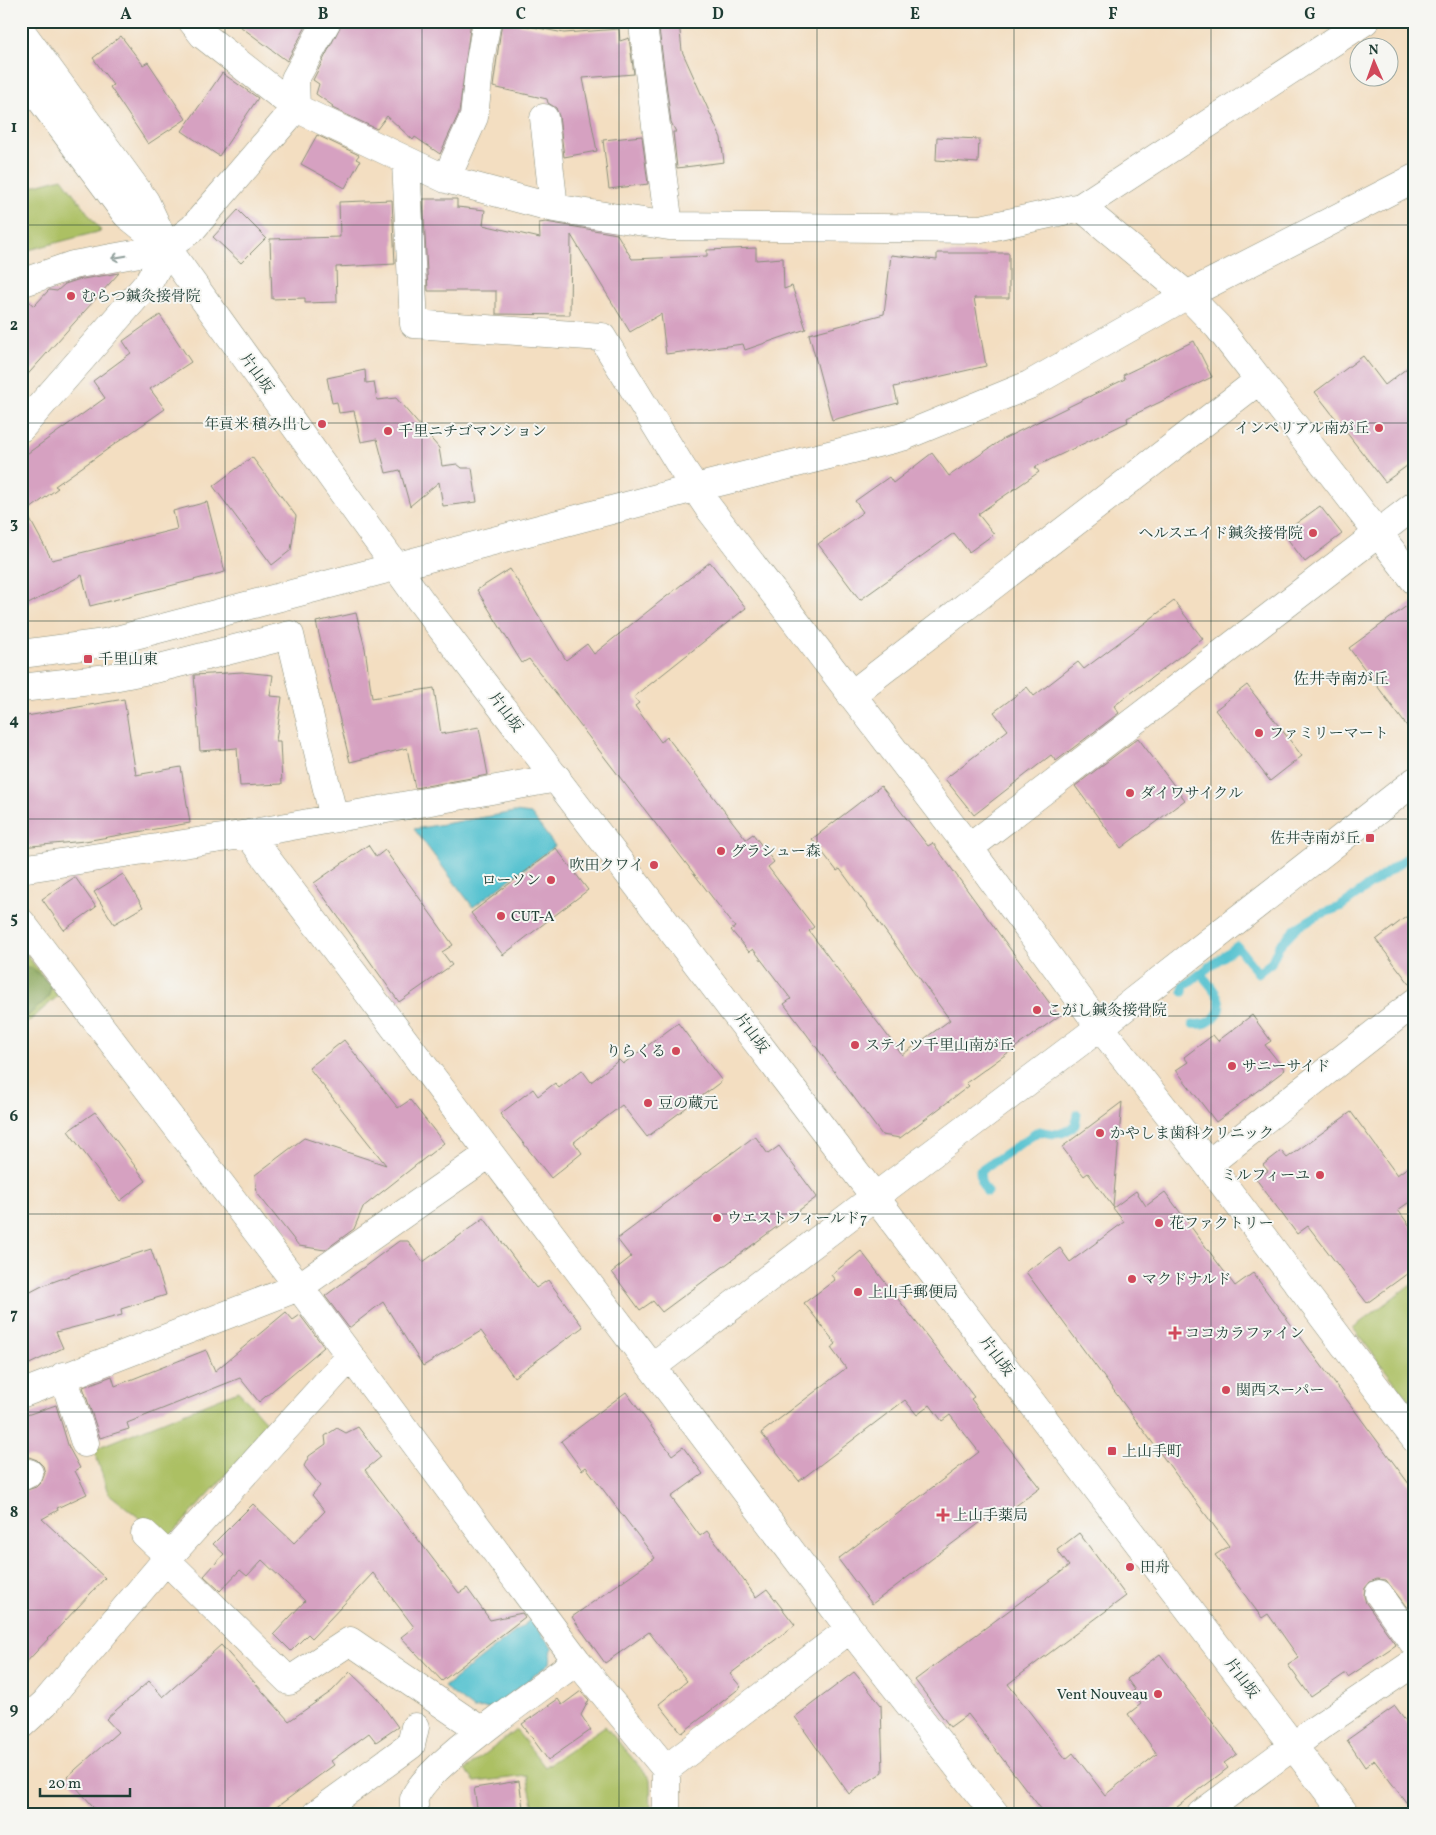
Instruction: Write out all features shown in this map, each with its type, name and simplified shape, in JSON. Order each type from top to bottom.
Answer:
[{"type":"street","points":[[192,21],[203,35],[296,108],[406,162],[446,179],[554,208],[669,226],[981,229],[1081,207],[1365,21]]},
{"type":"street","points":[[21,283],[73,265],[166,248],[193,228],[296,108],[295,79],[327,21]]},
{"type":"street","points":[[446,179],[474,117],[480,61],[487,21]]},
{"type":"street","points":[[643,25],[669,226]]},
{"type":"street","points":[[21,31],[145,201],[166,248]]},
{"type":"street","points":[[21,73],[126,214],[166,248]]},
{"type":"street","points":[[544,118],[554,208]]},
{"type":"street","points":[[406,162],[414,324],[602,337],[694,488],[969,848],[1100,1027],[1208,1164],[1415,1439]]},
{"type":"street","points":[[21,654],[105,643],[395,565],[902,437],[1029,385],[1187,296],[1415,178]]},
{"type":"street","points":[[1081,207],[1187,296],[1218,327],[1415,581]]},
{"type":"street","points":[[21,428],[149,282],[166,248]]},
{"type":"street","name":"片山坂","points":[[166,248],[395,565],[1344,1814]]},
{"type":"street","points":[[852,695],[1258,381]]},
{"type":"street","points":[[969,848],[1415,505]]},
{"type":"street","points":[[21,688],[108,678],[160,668],[290,635],[334,818]]},
{"type":"street","points":[[21,869],[248,834],[557,778]]},
{"type":"street","points":[[652,1367],[1100,1027],[1415,781]]},
{"type":"street","points":[[248,834],[850,1629],[995,1814]]},
{"type":"street","points":[[21,922],[299,1287],[577,1661],[666,1769],[666,1814]]},
{"type":"street","points":[[1208,1164],[1413,1007]]},
{"type":"street","points":[[21,1394],[63,1376],[299,1287],[489,1154]]},
{"type":"street","points":[[21,1725],[45,1703],[166,1560],[350,1357]]},
{"type":"street","points":[[63,1376],[85,1443]]},
{"type":"street","points":[[145,1534],[160,1548],[166,1560],[289,1681],[350,1641],[482,1731]]},
{"type":"street","points":[[1379,1594],[1415,1645]]},
{"type":"street","points":[[666,1769],[850,1629]]},
{"type":"street","points":[[415,1814],[414,1799],[427,1777],[482,1731],[577,1661]]},
{"type":"street","points":[[1201,1814],[1293,1746],[1415,1662]]},
{"type":"street","points":[[316,1814],[411,1745],[415,1727]]},
{"type":"green space","points":[[62,178],[101,231],[21,252],[21,189]]},
{"type":"green space","points":[[21,947],[58,996],[21,1028]]},
{"type":"green space","points":[[21,967],[32,968],[51,985],[49,997],[21,1022]]},
{"type":"green space","points":[[1415,1281],[1415,1405],[1413,1406],[1353,1328]]},
{"type":"green space","points":[[238,1391],[270,1426],[167,1540],[108,1493],[94,1449]]},
{"type":"green space","points":[[605,1726],[650,1779],[651,1814],[535,1814],[527,1776],[475,1782],[465,1770],[516,1730],[545,1767]]},
{"type":"water","points":[[515,812],[531,814],[555,846],[473,907],[414,829]]},
{"type":"water","points":[[530,1620],[552,1647],[550,1663],[493,1708],[473,1709],[444,1687]]},
{"type":"building","points":[[233,21],[309,21],[287,61]]},
{"type":"building","points":[[343,21],[471,21],[459,113],[440,154],[415,137],[413,140],[387,116],[377,129],[332,108],[333,106],[316,94],[319,84],[313,80]]},
{"type":"building","points":[[502,21],[564,33],[619,29],[620,41],[629,38],[634,74],[583,78],[597,151],[564,157],[559,116],[556,108],[548,103],[547,99],[493,87]]},
{"type":"building","points":[[679,22],[682,51],[721,138],[724,162],[677,168],[673,132],[676,132],[671,122],[659,29]]},
{"type":"building","points":[[121,36],[143,65],[148,62],[186,119],[148,144],[110,87],[113,85],[93,58]]},
{"type":"building","points":[[222,73],[258,98],[219,156],[182,131]]},
{"type":"building","points":[[317,135],[359,155],[356,159],[360,161],[345,188],[301,164]]},
{"type":"building","points":[[642,136],[648,184],[609,189],[603,140]]},
{"type":"building","points":[[937,137],[979,139],[978,163],[936,160]]},
{"type":"building","points":[[423,199],[457,199],[457,207],[485,210],[483,225],[540,238],[539,223],[546,222],[617,234],[632,259],[707,256],[707,250],[756,248],[756,260],[783,258],[784,289],[792,286],[806,329],[745,350],[743,344],[666,354],[661,314],[630,332],[571,235],[570,315],[496,314],[496,291],[428,291]]},
{"type":"building","points":[[392,200],[395,264],[336,267],[337,302],[305,303],[305,298],[272,299],[270,239],[340,237],[339,202]]},
{"type":"building","points":[[238,210],[266,238],[241,263],[213,237]]},
{"type":"building","points":[[937,253],[1009,253],[1009,298],[974,298],[986,366],[894,387],[898,403],[832,420],[809,334],[884,314],[891,255],[937,260]]},
{"type":"building","points":[[119,273],[21,382],[21,298],[25,298],[34,306],[49,290],[57,291],[65,284],[77,280]]},
{"type":"building","points":[[160,315],[191,362],[150,389],[165,409],[55,486],[58,488],[26,512],[52,560],[177,529],[173,511],[207,502],[225,572],[90,606],[82,575],[21,608],[21,458],[105,398],[93,381],[131,353],[123,341]]},
{"type":"building","points":[[1194,341],[1212,377],[1127,418],[1128,422],[1035,467],[1039,472],[978,514],[994,534],[969,552],[954,533],[860,600],[818,544],[863,512],[855,501],[889,477],[893,483],[932,453],[949,476],[1003,439],[1125,379],[1123,375]]},
{"type":"building","name":"インペリアル南が丘","points":[[1363,356],[1385,385],[1415,362],[1415,460],[1385,482],[1315,392]]},
{"type":"building","name":"千里ニチゴマンション","points":[[365,370],[366,383],[374,382],[377,400],[396,398],[439,448],[442,466],[457,464],[462,468],[472,468],[477,502],[443,506],[439,482],[410,506],[400,470],[386,473],[377,439],[361,442],[354,411],[339,413],[337,402],[332,403],[327,378]]},
{"type":"building","points":[[252,457],[296,516],[291,550],[272,565],[213,486]]},
{"type":"building","name":"ヘルスエイド鍼灸接骨院","points":[[1320,506],[1342,534],[1305,562],[1283,533]]},
{"type":"building","points":[[710,562],[746,608],[634,697],[639,703],[635,706],[661,742],[667,737],[746,839],[753,834],[774,862],[768,867],[814,927],[809,931],[902,1055],[950,1020],[840,869],[837,871],[812,839],[881,786],[928,846],[933,843],[1059,1016],[966,1083],[969,1086],[900,1138],[882,1135],[784,1004],[791,999],[753,949],[749,952],[731,930],[735,927],[529,659],[522,663],[477,590],[510,569],[566,660],[587,644],[594,654]]},
{"type":"building","points":[[1415,600],[1415,737],[1349,648]]},
{"type":"building","points":[[1174,601],[1203,639],[1114,706],[1119,713],[1056,761],[1051,755],[974,815],[945,779],[1008,730],[994,712],[1027,687],[1034,696],[1078,662],[1084,669]]},
{"type":"building","points":[[356,613],[365,648],[372,698],[434,688],[441,734],[479,727],[488,775],[415,788],[407,748],[350,762],[316,622]]},
{"type":"building","points":[[242,672],[273,675],[270,696],[282,697],[276,741],[280,741],[282,784],[240,786],[237,748],[200,751],[194,675]]},
{"type":"building","name":"ファミリーマート","points":[[1247,685],[1302,756],[1270,781],[1215,710]]},
{"type":"building","points":[[124,699],[136,775],[181,767],[190,823],[85,841],[21,847],[21,717]]},
{"type":"building","name":"ダイワサイクル","points":[[1138,738],[1185,800],[1121,848],[1075,786]]},
{"type":"building","points":[[368,845],[376,857],[385,850],[453,945],[442,952],[452,965],[399,1002],[314,883]]},
{"type":"building","points":[[556,848],[588,890],[503,955],[471,913]]},
{"type":"building","points":[[123,874],[143,907],[114,924],[94,892]]},
{"type":"building","points":[[75,877],[96,907],[64,930],[42,899]]},
{"type":"building","points":[[1415,910],[1415,987],[1412,987],[1376,940]]},
{"type":"building","name":"サニーサイド","points":[[1252,1015],[1271,1041],[1265,1045],[1285,1070],[1216,1122],[1176,1070],[1188,1062],[1184,1057],[1213,1035],[1218,1041]]},
{"type":"building","points":[[678,1023],[722,1081],[647,1137],[622,1105],[574,1142],[582,1153],[551,1178],[500,1114],[533,1089],[538,1096],[555,1083],[559,1088],[582,1070],[591,1082],[619,1060],[623,1064]]},
{"type":"building","points":[[344,1040],[398,1108],[410,1100],[444,1143],[363,1207],[354,1229],[325,1250],[299,1246],[257,1193],[255,1175],[304,1138],[386,1165],[309,1068]]},
{"type":"building","name":"かやしま歯科クリニック","points":[[1122,1102],[1113,1207],[1088,1173],[1084,1176],[1062,1147]]},
{"type":"building","points":[[95,1112],[146,1181],[120,1201],[68,1131]]},
{"type":"building","points":[[1351,1112],[1397,1175],[1415,1162],[1415,1198],[1398,1210],[1415,1233],[1415,1268],[1367,1303],[1308,1226],[1297,1234],[1256,1179],[1268,1171],[1263,1165],[1281,1151],[1287,1158]]},
{"type":"building","name":"ウエストフィールド7","points":[[755,1136],[768,1154],[779,1146],[817,1197],[662,1312],[653,1301],[640,1310],[612,1272],[631,1257],[617,1239]]},
{"type":"building","name":"関西スーパー","points":[[1136,1191],[1146,1206],[1165,1192],[1235,1286],[1253,1273],[1415,1492],[1415,1618],[1386,1580],[1377,1579],[1370,1582],[1365,1588],[1364,1596],[1366,1603],[1396,1645],[1348,1677],[1346,1673],[1311,1697],[1288,1665],[1299,1658],[1268,1614],[1262,1618],[1215,1555],[1229,1546],[1026,1272],[1060,1248],[1070,1262],[1124,1222],[1113,1208]]},
{"type":"building","points":[[484,1218],[536,1288],[548,1280],[583,1327],[514,1377],[481,1331],[423,1366],[383,1302],[349,1328],[325,1296],[399,1241],[408,1241],[423,1262]]},
{"type":"building","points":[[151,1249],[166,1295],[121,1309],[122,1315],[56,1332],[63,1348],[21,1368],[21,1297],[42,1286],[74,1274]]},
{"type":"building","points":[[861,1251],[974,1397],[971,1399],[1040,1488],[1002,1516],[997,1510],[872,1604],[838,1559],[979,1452],[950,1415],[942,1421],[930,1405],[917,1415],[905,1400],[799,1481],[761,1433],[846,1368],[831,1348],[836,1344],[804,1303],[835,1280],[831,1275]]},
{"type":"building","points":[[286,1312],[293,1320],[300,1315],[324,1347],[259,1402],[240,1378],[127,1423],[129,1429],[100,1438],[83,1387],[112,1376],[115,1386],[206,1350],[215,1371]]},
{"type":"building","points":[[626,1392],[672,1455],[683,1447],[703,1474],[671,1497],[700,1536],[707,1531],[756,1597],[767,1589],[795,1625],[730,1674],[741,1687],[682,1733],[659,1704],[687,1681],[649,1632],[605,1663],[572,1617],[655,1558],[586,1467],[582,1470],[561,1441]]},
{"type":"building","points":[[56,1405],[69,1448],[80,1468],[75,1471],[87,1494],[57,1508],[58,1510],[42,1519],[105,1578],[21,1668],[21,1492],[36,1487],[42,1481],[45,1473],[43,1466],[37,1460],[29,1457],[21,1459],[21,1417]]},
{"type":"building","points":[[358,1427],[381,1457],[365,1470],[459,1593],[467,1588],[490,1620],[522,1613],[525,1617],[442,1681],[401,1637],[414,1627],[373,1573],[312,1638],[308,1634],[291,1651],[274,1634],[305,1601],[262,1560],[247,1576],[240,1570],[220,1591],[204,1576],[224,1554],[213,1544],[253,1504],[294,1543],[325,1511],[312,1495],[320,1486],[304,1466],[309,1456],[326,1444],[325,1436],[337,1428],[346,1433]]},
{"type":"building","points":[[1079,1533],[1126,1596],[1008,1684],[1066,1759],[1073,1753],[1105,1795],[1157,1754],[1128,1714],[1141,1704],[1132,1692],[1135,1690],[1127,1679],[1160,1654],[1237,1754],[1224,1763],[1228,1768],[1168,1814],[1045,1814],[968,1714],[950,1727],[915,1680],[1069,1566],[1057,1550]]},
{"type":"building","points":[[221,1645],[289,1721],[332,1691],[350,1672],[377,1698],[398,1727],[376,1742],[369,1733],[331,1761],[334,1765],[267,1814],[100,1814],[67,1777],[118,1732],[106,1719],[149,1681],[163,1697]]},
{"type":"building","points":[[854,1672],[881,1705],[883,1772],[849,1794],[795,1717]]},
{"type":"building","points":[[581,1691],[589,1700],[581,1715],[591,1730],[548,1760],[522,1724],[558,1699],[562,1705]]},
{"type":"building","points":[[1395,1706],[1415,1733],[1415,1814],[1374,1760],[1365,1767],[1347,1740]]},
{"type":"building","points":[[519,1781],[524,1814],[478,1814],[474,1788]]},
{"type":"waterway","points":[[1183,992],[1184,986],[1237,946],[1258,973],[1271,963],[1279,946],[1296,928],[1316,916],[1340,907],[1415,852]]},
{"type":"waterway","points":[[1193,1024],[1204,1023],[1213,1019],[1220,1006],[1216,993],[1201,974]]},
{"type":"waterway","points":[[987,1192],[981,1182],[980,1171],[1039,1131],[1054,1134],[1066,1131],[1075,1125],[1077,1114]]},
{"type":"place","name":"むらつ鍼灸接骨院","points":[[71,296]]},
{"type":"place","name":"年貢米 積み出し","points":[[322,424]]},
{"type":"place","name":"インペリアル南が丘","points":[[1379,428]]},
{"type":"place","name":"千里ニチゴマンション","points":[[388,431]]},
{"type":"place","name":"ヘルスエイド鍼灸接骨院","points":[[1313,533]]},
{"type":"place","name":"千里山東","points":[[88,659]]},
{"type":"place","name":"ファミリーマート","points":[[1259,733]]},
{"type":"place","name":"ダイワサイクル","points":[[1130,793]]},
{"type":"place","name":"佐井寺南が丘","points":[[1370,838]]},
{"type":"place","name":"グラシュー森","points":[[721,851]]},
{"type":"place","name":"吹田クワイ","points":[[654,865]]},
{"type":"place","name":"ローソン","points":[[551,880]]},
{"type":"place","name":"CUT-A","points":[[501,916]]},
{"type":"place","name":"こがし鍼灸接骨院","points":[[1037,1010]]},
{"type":"place","name":"ステイツ千里山南が丘","points":[[855,1045]]},
{"type":"place","name":"りらくる","points":[[676,1051]]},
{"type":"place","name":"サニーサイド","points":[[1232,1066]]},
{"type":"place","name":"豆の蔵元","points":[[648,1103]]},
{"type":"place","name":"かやしま歯科クリニック","points":[[1100,1133]]},
{"type":"place","name":"ミルフィーユ","points":[[1320,1175]]},
{"type":"place","name":"ウエストフィールド7","points":[[717,1218]]},
{"type":"place","name":"花ファクトリー","points":[[1159,1223]]},
{"type":"place","name":"マクドナルド","points":[[1132,1279]]},
{"type":"place","name":"上山手郵便局","points":[[858,1292]]},
{"type":"place","name":"ココカラファイン","points":[[1175,1333]]},
{"type":"place","name":"関西スーパー","points":[[1226,1390]]},
{"type":"place","name":"上山手町","points":[[1112,1451]]},
{"type":"place","name":"上山手薬局","points":[[943,1515]]},
{"type":"place","name":"田舟","points":[[1130,1567]]},
{"type":"place","name":"Vent Nouveau","points":[[1158,1694]]},
{"type":"district","name":"佐井寺南が丘","points":[[1341,678]]}]
